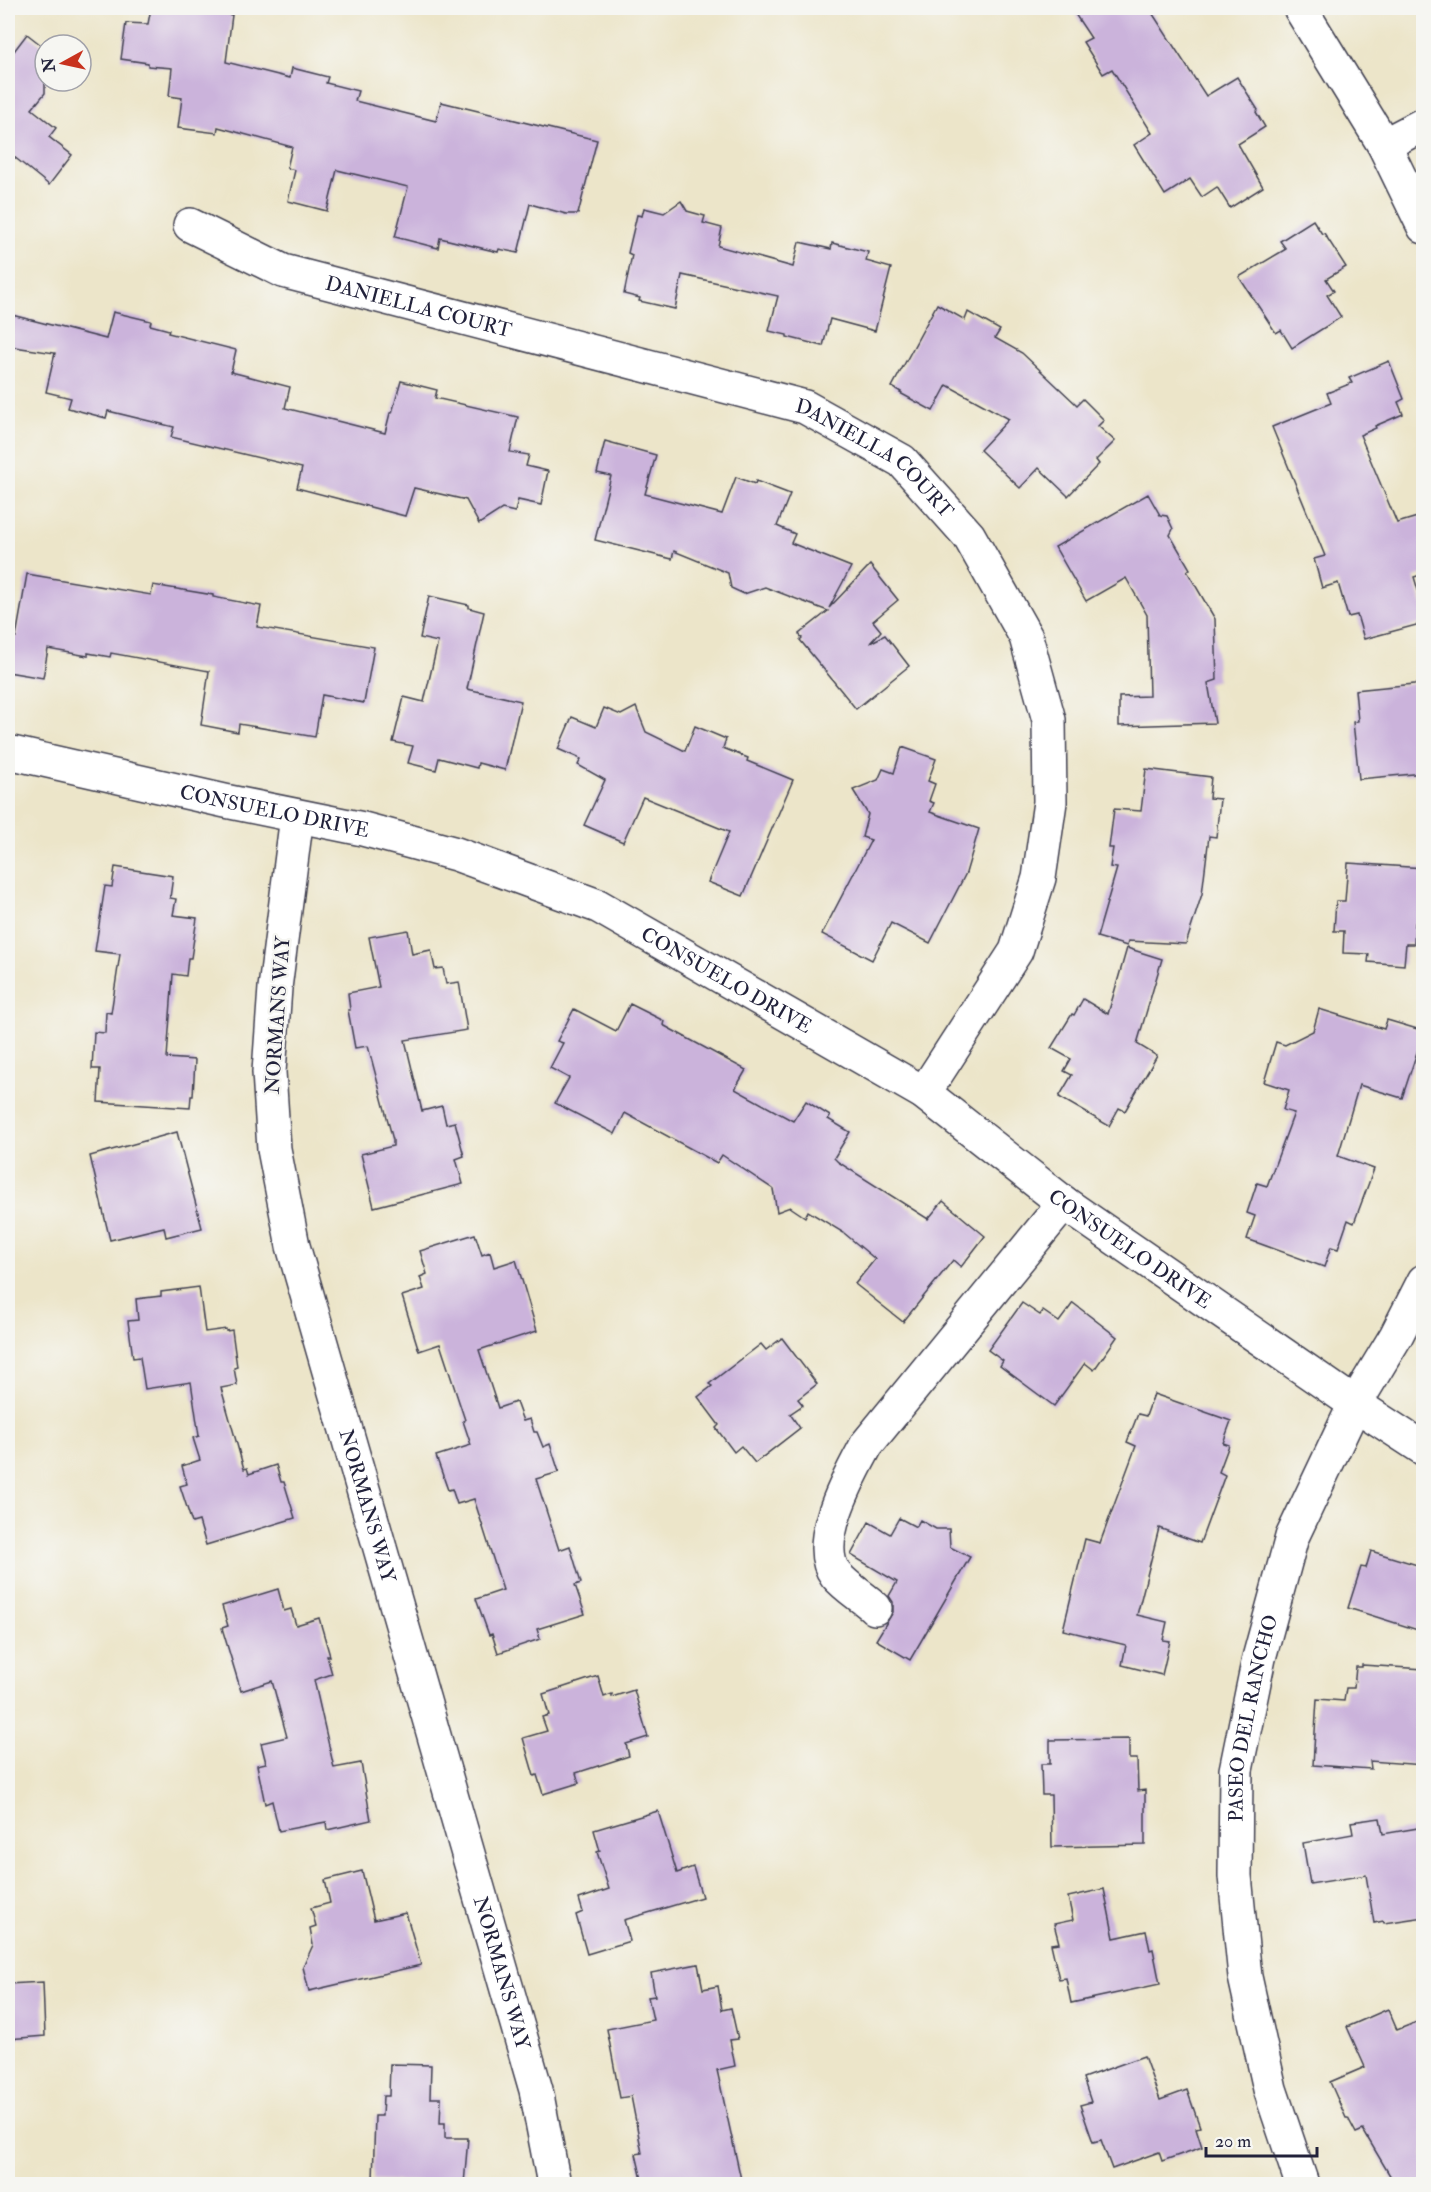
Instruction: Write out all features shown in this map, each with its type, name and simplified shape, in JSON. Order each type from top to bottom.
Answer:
[{"type":"street","points":[[1300,8],[1384,146],[1424,227]]},
{"type":"street","points":[[1384,146],[1424,124]]},
{"type":"street","name":"DANIELLA COURT","points":[[190,225],[283,271],[805,407],[902,461],[969,536],[1026,637],[1049,720],[1050,802],[1040,878],[1016,951],[924,1093]]},
{"type":"street","name":"CONSUELO DRIVE","points":[[8,752],[363,829],[456,854],[598,906],[924,1093],[1064,1203],[1424,1449]]},
{"type":"street","name":"NORMANS WAY","points":[[297,816],[274,998],[269,1072],[274,1149],[293,1246],[536,2090],[554,2184]]},
{"type":"street","points":[[875,1608],[835,1574],[828,1554],[831,1522],[848,1479],[867,1444],[1064,1203]]},
{"type":"street","name":"PASEO DEL RANCHO","points":[[1302,2184],[1270,2089],[1245,1977],[1235,1876],[1236,1770],[1259,1658],[1292,1537],[1355,1404],[1396,1335],[1424,1281]]},
{"type":"building","points":[[151,8],[207,8],[207,11],[232,15],[226,62],[290,78],[292,68],[328,77],[326,83],[358,91],[355,101],[436,121],[441,102],[597,140],[578,214],[566,214],[530,204],[518,253],[499,249],[498,252],[440,238],[438,248],[395,237],[408,187],[337,170],[327,211],[288,201],[295,170],[287,168],[292,147],[218,127],[217,133],[178,128],[182,98],[169,96],[172,68],[148,66],[148,63],[121,59],[126,23],[148,24]]},
{"type":"building","points":[[1071,8],[1149,8],[1206,96],[1237,77],[1258,110],[1256,112],[1265,127],[1238,144],[1263,187],[1230,208],[1217,187],[1202,197],[1190,179],[1165,195],[1134,145],[1152,133],[1112,69],[1103,74],[1083,42],[1091,38]]},
{"type":"building","points":[[27,34],[33,39],[33,93],[45,93],[32,109],[56,128],[49,137],[72,155],[49,185],[8,152],[8,59]]},
{"type":"building","points":[[681,201],[687,211],[705,216],[703,223],[722,228],[718,246],[793,267],[799,242],[831,249],[832,243],[868,252],[866,261],[891,268],[875,331],[830,319],[823,346],[787,337],[787,335],[769,331],[778,296],[682,275],[675,309],[639,301],[640,298],[624,294],[632,255],[628,253],[637,215],[642,216],[644,208],[664,213]]},
{"type":"building","points":[[1313,220],[1346,267],[1326,279],[1334,291],[1327,295],[1341,317],[1292,348],[1281,330],[1276,333],[1239,277],[1286,249],[1280,241]]},
{"type":"building","points":[[937,304],[965,320],[968,312],[1000,330],[995,338],[1022,353],[1077,405],[1083,399],[1104,420],[1098,426],[1115,441],[1096,460],[1099,464],[1068,496],[1039,468],[1020,488],[980,450],[1009,419],[947,385],[933,411],[892,387]]},
{"type":"building","points":[[113,312],[151,321],[150,325],[169,330],[168,333],[236,350],[231,372],[290,387],[285,408],[385,433],[401,381],[437,390],[435,398],[518,417],[510,452],[529,455],[526,466],[548,471],[541,505],[518,500],[515,512],[502,509],[479,524],[466,500],[414,488],[405,516],[297,488],[302,468],[171,437],[174,427],[108,411],[106,418],[68,408],[71,398],[46,392],[55,353],[8,346],[8,314],[106,339]]},
{"type":"building","points":[[1389,361],[1404,399],[1398,402],[1403,414],[1360,435],[1397,523],[1424,515],[1424,574],[1414,577],[1424,610],[1424,623],[1364,639],[1357,615],[1348,617],[1338,583],[1322,588],[1314,559],[1325,556],[1272,427],[1331,403],[1327,393],[1352,383],[1349,378]]},
{"type":"building","points":[[605,441],[656,455],[645,494],[722,514],[736,477],[755,484],[756,481],[790,494],[777,526],[795,534],[791,543],[851,567],[829,608],[870,565],[898,600],[873,621],[881,631],[870,643],[885,635],[909,666],[856,709],[800,640],[802,638],[799,634],[828,611],[765,587],[744,594],[731,588],[728,573],[674,551],[672,559],[595,540],[611,476],[597,473]]},
{"type":"building","points":[[1148,494],[1160,515],[1167,516],[1173,529],[1170,535],[1190,569],[1187,571],[1215,619],[1217,680],[1208,683],[1215,723],[1119,726],[1119,697],[1149,696],[1147,615],[1126,578],[1086,601],[1055,547]]},
{"type":"building","points":[[27,574],[151,595],[153,585],[213,595],[213,597],[261,606],[257,627],[374,647],[364,703],[322,695],[315,737],[239,724],[238,732],[201,725],[209,671],[111,653],[110,657],[88,653],[88,656],[48,649],[43,678],[8,672],[8,636],[16,637]]},
{"type":"building","points":[[429,596],[469,605],[469,608],[484,612],[467,689],[521,701],[505,770],[478,763],[477,768],[439,758],[436,770],[408,763],[413,746],[393,742],[404,697],[424,702],[438,642],[420,638]]},
{"type":"building","points":[[1424,683],[1424,773],[1359,779],[1353,722],[1358,721],[1355,690]]},
{"type":"building","points":[[636,707],[646,732],[685,751],[695,726],[726,739],[723,748],[748,758],[747,761],[793,780],[743,896],[708,882],[729,832],[643,797],[623,842],[584,825],[605,780],[578,765],[581,759],[558,749],[572,717],[596,727],[604,708],[621,715]]},
{"type":"building","points":[[902,747],[936,759],[928,781],[935,784],[929,801],[934,803],[930,812],[979,829],[966,873],[930,943],[891,923],[872,960],[822,934],[871,840],[862,837],[868,814],[853,790],[878,780],[883,769],[894,773]]},
{"type":"building","points":[[1146,769],[1211,777],[1209,798],[1220,799],[1216,837],[1209,836],[1202,894],[1186,944],[1128,941],[1127,946],[1097,937],[1117,868],[1110,867],[1113,848],[1109,848],[1114,809],[1141,811]]},
{"type":"building","points":[[1348,863],[1424,868],[1424,923],[1415,923],[1414,944],[1406,944],[1404,965],[1368,962],[1369,954],[1343,953],[1344,931],[1334,931],[1336,901],[1345,901]]},
{"type":"building","points":[[115,867],[173,876],[170,898],[176,899],[173,915],[197,918],[186,976],[173,974],[167,1058],[195,1060],[190,1108],[98,1102],[100,1069],[92,1069],[94,1032],[105,1033],[106,1012],[111,1013],[120,954],[95,951],[105,886],[112,887]]},
{"type":"building","points":[[408,930],[412,954],[431,950],[435,969],[443,968],[446,984],[459,982],[467,1030],[405,1040],[422,1111],[442,1106],[446,1124],[455,1122],[464,1156],[456,1159],[463,1184],[374,1207],[361,1154],[393,1146],[393,1140],[368,1046],[355,1048],[348,1010],[350,1010],[348,993],[379,987],[369,937]]},
{"type":"building","points":[[1127,948],[1162,959],[1137,1044],[1157,1056],[1125,1111],[1119,1108],[1109,1126],[1059,1097],[1072,1075],[1064,1071],[1071,1059],[1051,1048],[1083,999],[1108,1014]]},
{"type":"building","points":[[630,1004],[664,1021],[663,1025],[746,1070],[735,1089],[793,1121],[806,1101],[830,1116],[828,1119],[850,1132],[834,1158],[838,1162],[928,1219],[943,1201],[985,1236],[961,1267],[953,1260],[903,1322],[855,1284],[875,1259],[844,1233],[808,1211],[805,1217],[790,1207],[777,1212],[773,1189],[722,1155],[717,1163],[625,1113],[615,1134],[555,1103],[569,1078],[550,1068],[563,1043],[557,1041],[574,1009],[616,1031]]},
{"type":"building","points":[[1319,1009],[1384,1029],[1387,1020],[1424,1031],[1402,1098],[1359,1085],[1338,1156],[1374,1169],[1354,1223],[1348,1220],[1338,1249],[1331,1247],[1324,1267],[1247,1239],[1255,1216],[1247,1213],[1257,1183],[1267,1186],[1294,1113],[1283,1110],[1289,1090],[1264,1082],[1276,1042],[1285,1045],[1313,1031]]},
{"type":"building","points":[[177,1132],[202,1228],[166,1237],[164,1227],[110,1240],[90,1156]]},
{"type":"building","points":[[475,1234],[482,1255],[490,1252],[494,1267],[516,1260],[537,1331],[479,1350],[498,1408],[516,1402],[523,1421],[530,1419],[534,1432],[537,1432],[543,1447],[550,1444],[559,1472],[536,1479],[559,1550],[570,1546],[581,1583],[575,1585],[585,1614],[537,1629],[540,1639],[498,1653],[476,1599],[503,1590],[474,1499],[457,1504],[452,1489],[448,1490],[436,1456],[471,1445],[463,1421],[465,1420],[440,1344],[419,1351],[402,1296],[424,1289],[420,1277],[427,1274],[420,1251]]},
{"type":"building","points":[[199,1287],[205,1332],[232,1330],[237,1385],[221,1388],[244,1469],[247,1468],[249,1474],[276,1465],[295,1518],[206,1545],[199,1521],[192,1523],[180,1486],[187,1484],[182,1466],[200,1460],[193,1438],[199,1436],[191,1382],[145,1389],[140,1357],[133,1358],[128,1321],[138,1320],[136,1299],[161,1296],[161,1292]]},
{"type":"building","points":[[1022,1303],[1040,1315],[1043,1311],[1059,1322],[1073,1303],[1117,1337],[1094,1370],[1085,1363],[1054,1406],[1000,1366],[1003,1361],[988,1350]]},
{"type":"building","points":[[782,1338],[817,1384],[798,1399],[803,1405],[790,1414],[800,1428],[755,1463],[741,1446],[734,1452],[716,1428],[719,1425],[698,1397],[712,1386],[709,1384],[761,1344],[766,1350]]},
{"type":"building","points":[[1154,1394],[1231,1421],[1223,1443],[1229,1445],[1219,1472],[1225,1475],[1200,1543],[1159,1528],[1137,1615],[1167,1622],[1163,1640],[1170,1641],[1162,1675],[1122,1665],[1126,1645],[1063,1630],[1085,1539],[1100,1543],[1136,1446],[1127,1442],[1138,1414],[1146,1416]]},
{"type":"building","points":[[899,1518],[916,1527],[920,1520],[936,1529],[949,1529],[950,1547],[970,1557],[910,1660],[876,1640],[893,1612],[893,1602],[889,1596],[897,1582],[851,1555],[869,1522],[890,1534]]},
{"type":"building","points":[[1371,1551],[1424,1567],[1424,1632],[1348,1608],[1361,1567],[1366,1568]]},
{"type":"building","points":[[278,1589],[284,1611],[291,1609],[296,1625],[319,1618],[330,1656],[327,1656],[332,1674],[314,1680],[334,1768],[361,1763],[371,1820],[327,1830],[326,1822],[279,1831],[272,1801],[265,1804],[257,1765],[266,1763],[261,1743],[287,1737],[272,1681],[241,1691],[222,1628],[228,1626],[222,1606]]},
{"type":"building","points":[[1362,1665],[1424,1669],[1424,1765],[1370,1761],[1371,1769],[1313,1765],[1317,1699],[1344,1701],[1346,1688],[1354,1688],[1356,1667],[1362,1667]]},
{"type":"building","points":[[598,1676],[604,1697],[612,1694],[612,1697],[634,1690],[648,1737],[626,1744],[629,1756],[576,1773],[579,1783],[543,1794],[537,1775],[534,1776],[523,1738],[547,1731],[542,1717],[549,1715],[543,1694]]},
{"type":"building","points":[[1129,1739],[1129,1759],[1137,1759],[1138,1791],[1145,1790],[1145,1845],[1052,1847],[1051,1795],[1042,1795],[1041,1764],[1050,1764],[1050,1740]]},
{"type":"building","points":[[658,1811],[677,1873],[693,1867],[702,1897],[624,1920],[630,1941],[587,1954],[576,1915],[583,1912],[579,1899],[609,1889],[597,1852],[600,1851],[594,1830]]},
{"type":"building","points":[[1380,1818],[1383,1834],[1424,1827],[1424,1917],[1374,1923],[1366,1875],[1310,1884],[1303,1843],[1353,1834],[1351,1822]]},
{"type":"building","points":[[362,1871],[374,1920],[406,1913],[421,1965],[309,1991],[303,1967],[313,1945],[310,1928],[316,1926],[311,1908],[330,1903],[325,1880]]},
{"type":"building","points":[[1104,1889],[1114,1938],[1146,1931],[1150,1950],[1153,1949],[1160,1984],[1071,2003],[1066,1978],[1059,1979],[1051,1944],[1059,1943],[1054,1924],[1073,1920],[1068,1897]]},
{"type":"building","points":[[698,1964],[703,1989],[718,1986],[722,2010],[731,2008],[738,2039],[730,2040],[735,2066],[717,2070],[742,2184],[643,2184],[636,2154],[642,2153],[631,2096],[620,2098],[607,2029],[653,2020],[648,1997],[655,1996],[651,1973]]},
{"type":"building","points":[[43,1982],[45,2036],[8,2039],[8,1984]]},
{"type":"building","points":[[1388,2009],[1397,2030],[1424,2019],[1424,2184],[1395,2184],[1363,2130],[1356,2133],[1346,2118],[1330,2082],[1365,2067],[1347,2027]]},
{"type":"building","points":[[1144,2056],[1160,2100],[1187,2090],[1200,2127],[1196,2128],[1202,2147],[1162,2161],[1159,2152],[1112,2169],[1101,2140],[1093,2142],[1080,2105],[1091,2102],[1083,2078]]},
{"type":"building","points":[[390,2064],[431,2065],[430,2098],[441,2098],[440,2123],[445,2123],[445,2138],[468,2138],[464,2184],[373,2180],[375,2116],[382,2116],[383,2096],[389,2096]]}]
